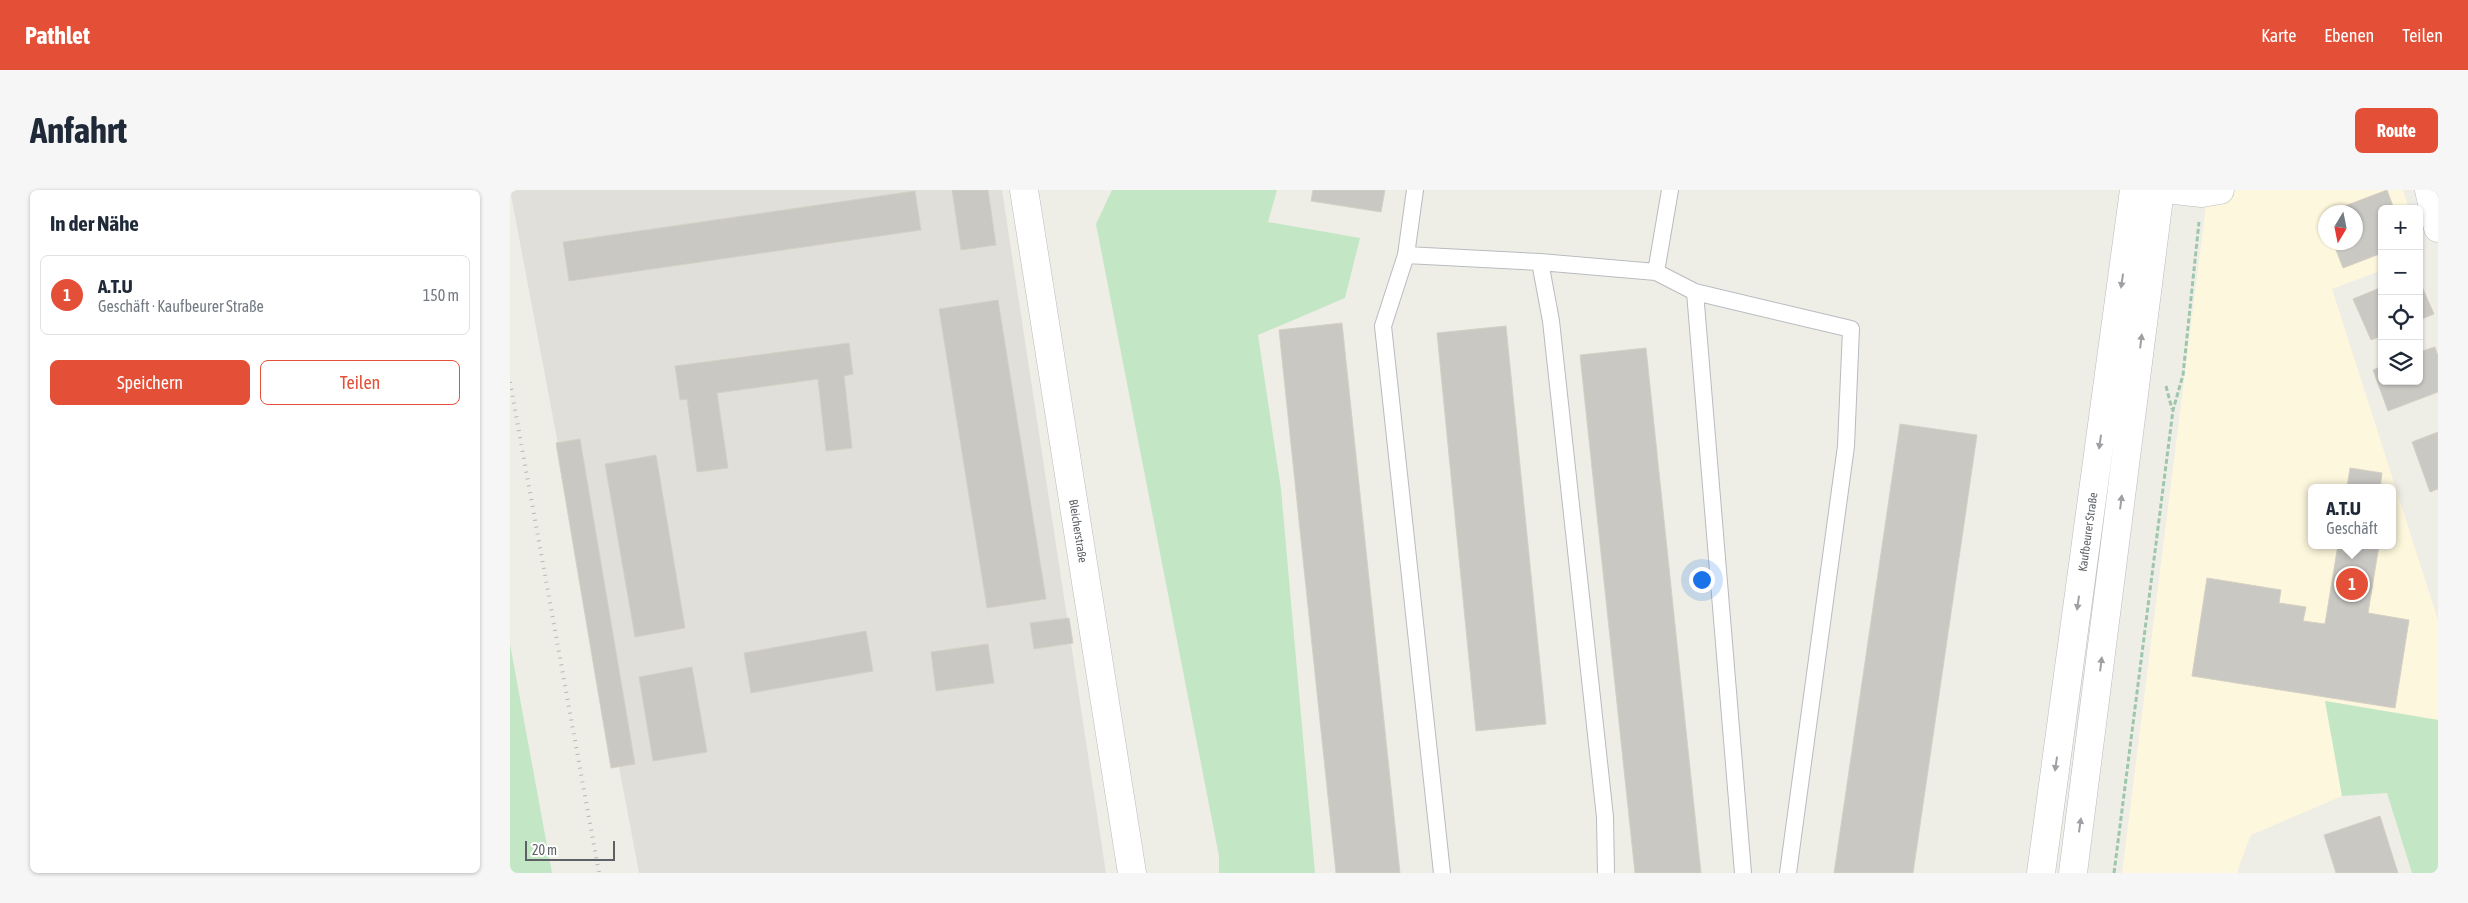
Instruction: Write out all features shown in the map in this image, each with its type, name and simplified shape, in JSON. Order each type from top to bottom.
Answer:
[{"type":"main road","name":"Bleicherstraße","points":[[1024,190],[1132,873]]},
{"type":"main road","name":"Kaufbeurer Straße","points":[[2041,873],[2134,190]]},
{"type":"main road","points":[[2073,873],[2160,190]]},
{"type":"main road","points":[[2175,190],[2211,191]]},
{"type":"main road","points":[[2429,190],[2438,228]]},
{"type":"lane","points":[[1415,190],[1406,255],[1383,326],[1442,873]]},
{"type":"lane","points":[[1656,272],[1670,190]]},
{"type":"lane","points":[[1406,255],[1540,262],[1656,272],[1695,292],[1851,329],[1846,446],[1788,873]]},
{"type":"lane","points":[[1540,262],[1551,321],[1604,807],[1606,873]]},
{"type":"lane","points":[[1695,292],[1742,873]]},
{"type":"path","points":[[2114,873],[2173,410],[2183,375],[2211,191]]},
{"type":"shaded area","points":[[510,190],[1002,190],[1106,873],[639,873]]},
{"type":"shaded area","points":[[2208,190],[2403,190],[2408,205],[2378,205],[2378,272],[2332,289],[2394,484],[2308,484],[2308,549],[2396,549],[2396,489],[2438,620],[2438,720],[2326,701],[2342,796],[2251,835],[2238,873],[2122,873]]},
{"type":"green space","points":[[1112,190],[1277,190],[1268,222],[1360,238],[1345,298],[1258,335],[1281,489],[1315,873],[1219,873],[1219,856],[1096,224]]},
{"type":"green space","points":[[510,644],[552,873],[510,873]]},
{"type":"green space","points":[[2325,701],[2438,720],[2438,873],[2412,873],[2387,793],[2342,796]]},
{"type":"building","points":[[952,190],[988,190],[996,245],[961,250]]},
{"type":"building","points":[[1313,190],[1385,190],[1381,212],[1311,201]]},
{"type":"building","points":[[2387,190],[2393,205],[2378,205],[2378,255],[2343,268],[2336,250],[2363,250],[2363,205],[2347,205]]},
{"type":"building","points":[[915,191],[921,230],[569,281],[563,242]]},
{"type":"building","points":[[2378,289],[2378,337],[2371,340],[2353,299]]},
{"type":"building","points":[[2423,289],[2434,314],[2423,318]]},
{"type":"building","points":[[998,300],[1046,599],[987,608],[939,309]]},
{"type":"building","points":[[1342,323],[1400,873],[1336,873],[1279,330]]},
{"type":"building","points":[[1506,326],[1546,724],[1476,731],[1437,333]]},
{"type":"building","points":[[849,343],[853,374],[844,376],[852,448],[826,451],[818,379],[717,393],[728,468],[697,472],[687,399],[680,400],[675,366]]},
{"type":"building","points":[[2435,347],[2438,356],[2438,392],[2388,411],[2378,385],[2423,385],[2423,351]]},
{"type":"building","points":[[1646,348],[1701,873],[1635,873],[1580,355]]},
{"type":"building","points":[[2378,368],[2378,384],[2373,370]]},
{"type":"building","points":[[1900,424],[1977,435],[1913,873],[1834,873]]},
{"type":"building","points":[[2438,432],[2438,489],[2430,492],[2412,442]]},
{"type":"building","points":[[580,439],[635,764],[611,768],[556,443]]},
{"type":"building","points":[[656,455],[685,628],[635,637],[605,464]]},
{"type":"building","points":[[2350,468],[2382,473],[2381,484],[2348,484]]},
{"type":"building","points":[[2337,549],[2378,549],[2368,613],[2409,620],[2395,708],[2192,676],[2207,578],[2281,590],[2279,603],[2306,607],[2303,621],[2325,624]]},
{"type":"building","points":[[1069,618],[1073,643],[1034,649],[1030,623]]},
{"type":"building","points":[[866,631],[873,671],[751,693],[744,653]]},
{"type":"building","points":[[988,644],[994,683],[936,691],[931,652]]},
{"type":"building","points":[[692,667],[707,752],[653,761],[639,677]]},
{"type":"building","points":[[2380,816],[2398,873],[2336,873],[2324,835]]},
{"type":"railway","points":[[510,382],[599,873]]},
{"type":"place","name":"A.T.U","points":[[2352,584]]}]
